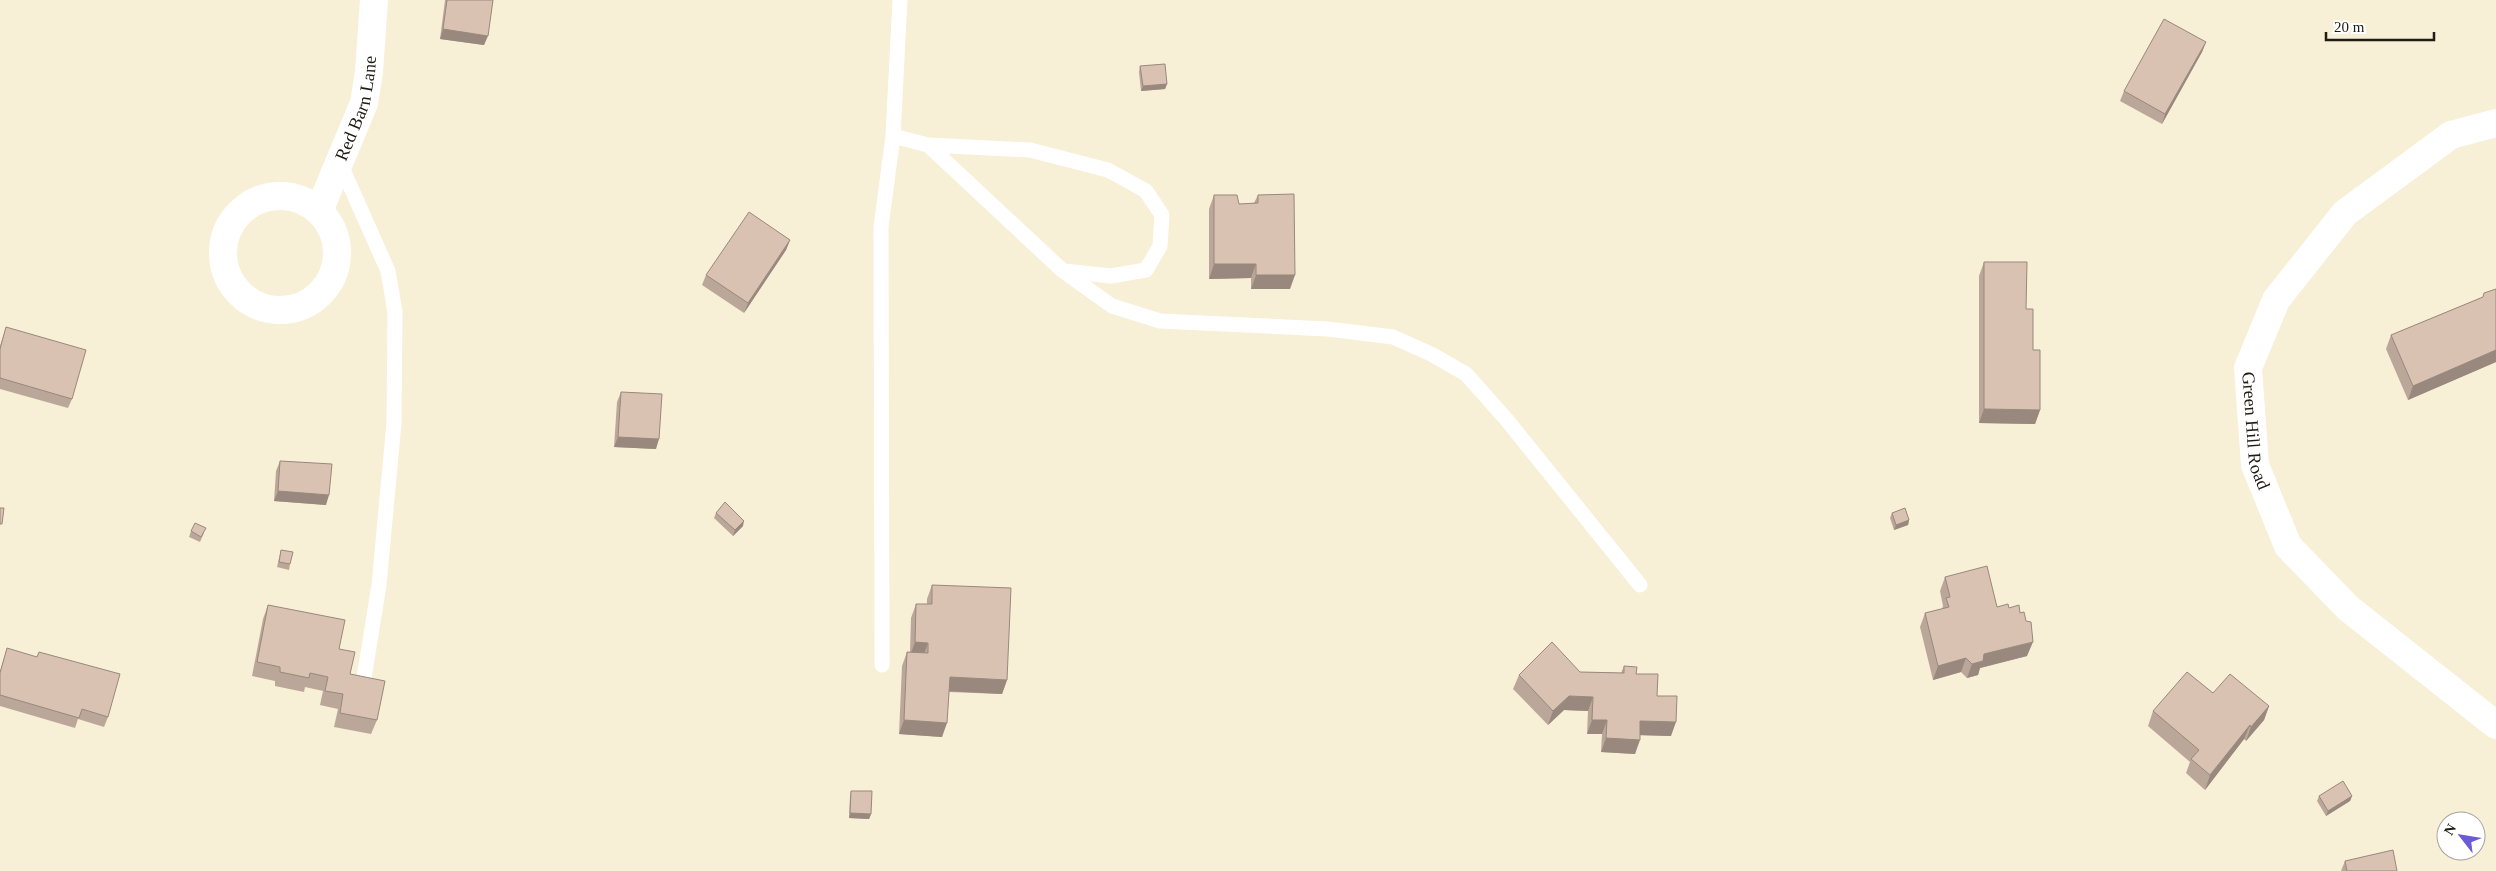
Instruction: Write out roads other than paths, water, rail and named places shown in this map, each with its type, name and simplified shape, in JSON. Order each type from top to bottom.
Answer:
[{"type":"street","name":"Red Barn Lane","points":[[319,211],[364,103],[369,72],[374,0]]},
{"type":"street","name":"Green Hill Road","points":[[2496,123],[2451,135],[2345,213],[2276,300],[2248,368],[2254,465],[2288,546],[2348,608],[2496,725]]},
{"type":"street","points":[[284,195],[303,200],[319,211],[330,225],[336,242],[337,260],[332,278],[322,292],[308,303],[291,310],[274,311],[256,306],[240,295],[228,279],[222,260],[223,239],[232,221],[245,206],[263,197],[284,195]]},
{"type":"lane","points":[[882,666],[881,227],[893,136],[900,0]]},
{"type":"lane","points":[[893,136],[928,145],[1030,150],[1108,170],[1146,191],[1162,215],[1160,246],[1146,270],[1111,276],[1063,271]]},
{"type":"lane","points":[[928,145],[1063,271],[1112,306],[1160,321],[1328,329],[1393,337],[1431,354],[1466,374],[1506,419],[1640,585]]},
{"type":"lane","points":[[340,162],[388,271],[395,312],[394,423],[380,585],[364,678]]}]
